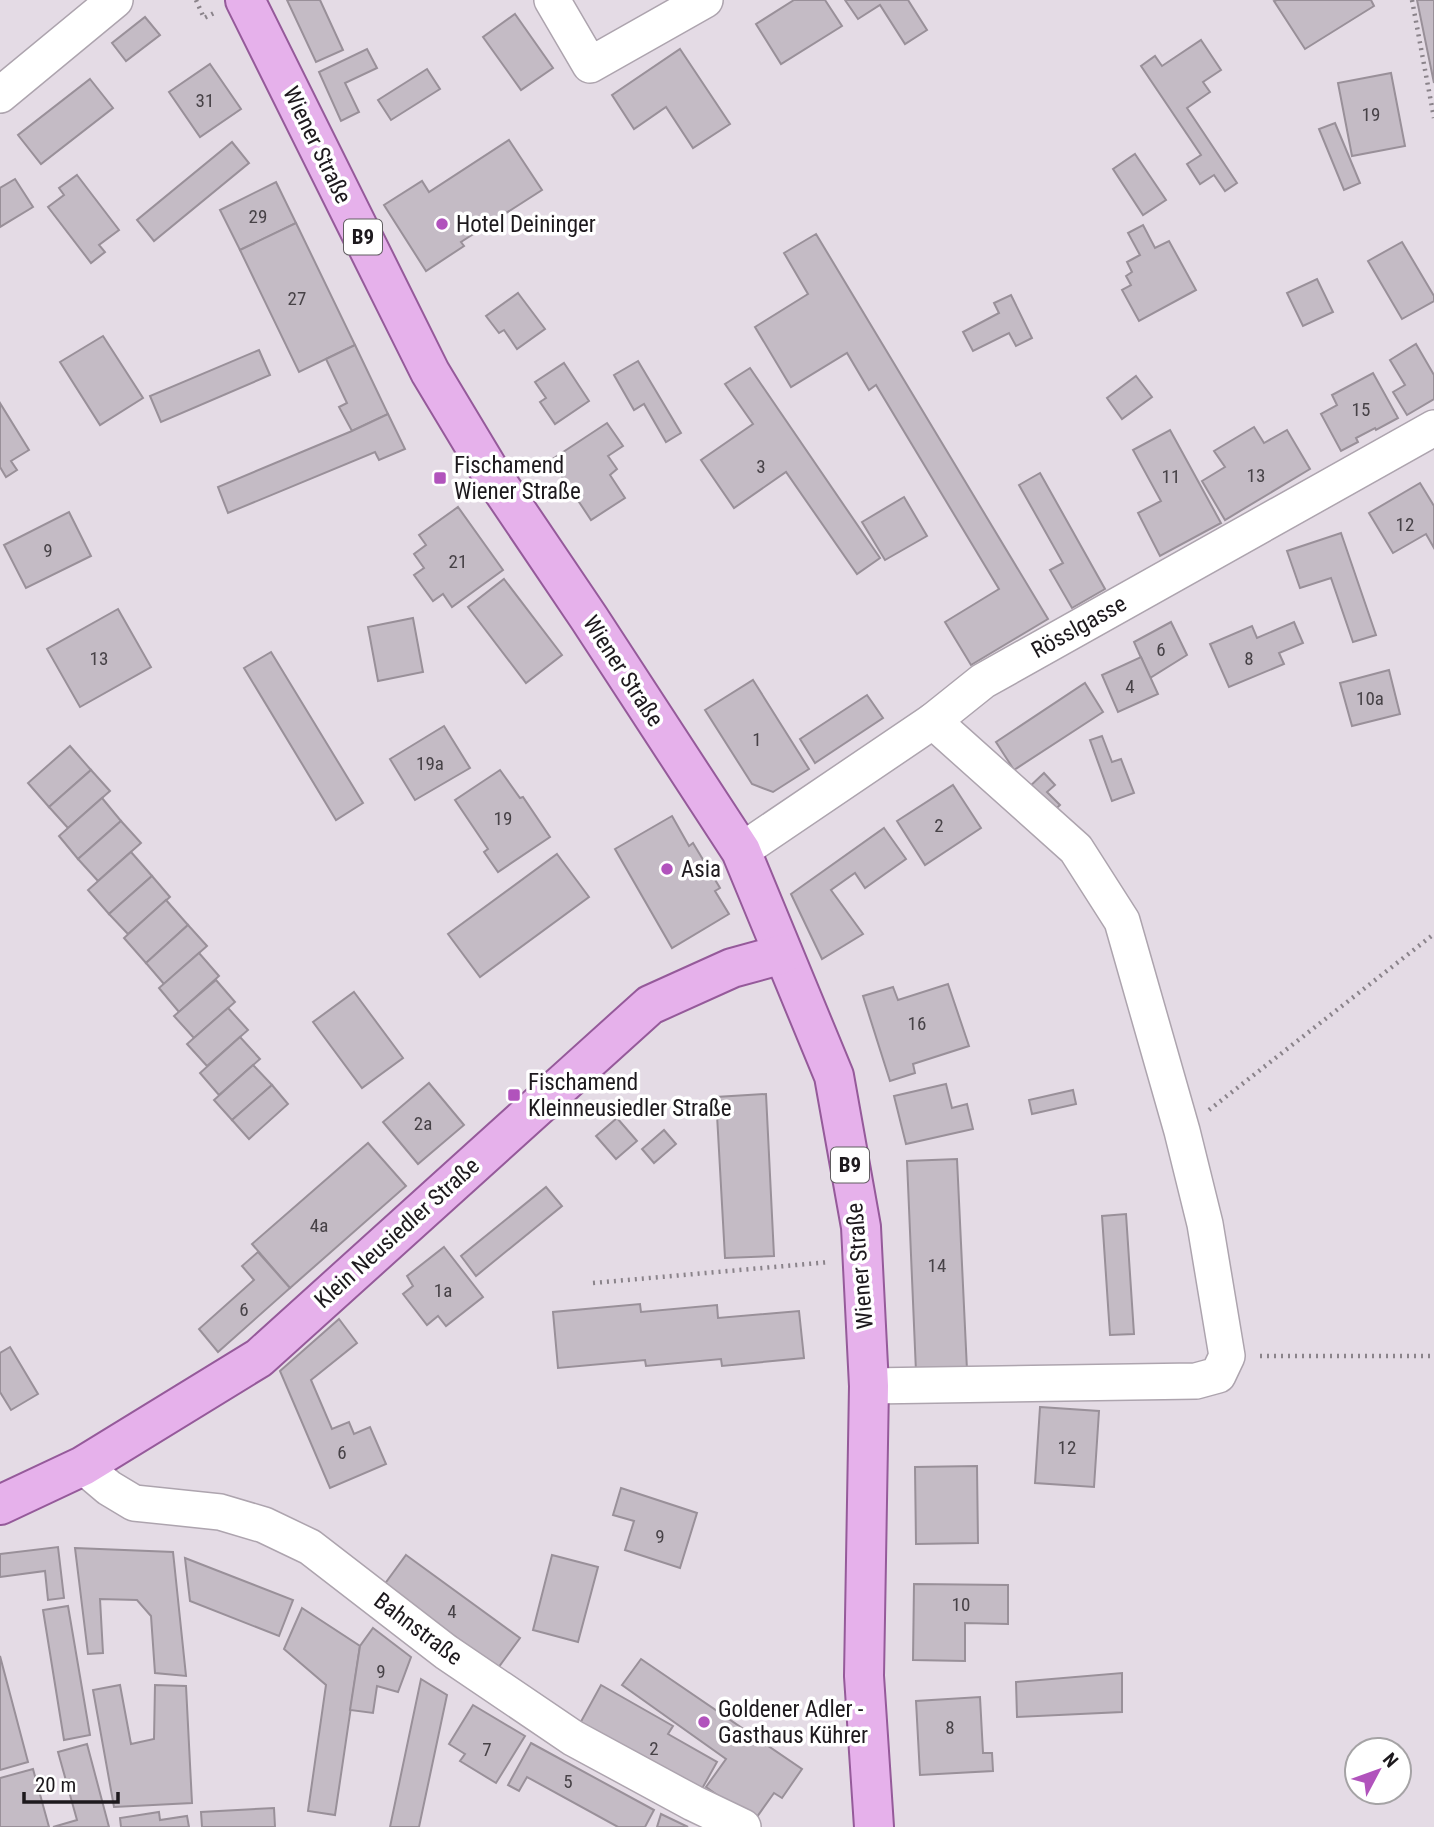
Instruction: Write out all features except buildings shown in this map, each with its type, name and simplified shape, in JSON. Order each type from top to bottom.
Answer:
[{"type":"main road","name":"Wiener Straße","points":[[245,0],[430,372],[489,470],[741,851],[834,1076],[861,1227],[869,1386],[864,1676],[874,1827]]},
{"type":"main road","name":"Klein Neusiedler Straße","points":[[0,1505],[83,1466],[258,1358],[650,1005],[732,968],[783,954]]},
{"type":"street","points":[[552,0],[590,65],[705,0]]},
{"type":"street","points":[[0,95],[102,3]]},
{"type":"street","name":"Rösslgasse","points":[[741,851],[933,720],[983,681],[1434,428]]},
{"type":"street","points":[[869,1386],[1196,1381],[1218,1375],[1227,1356],[1205,1224],[1182,1130],[1122,921],[1076,849],[933,720]]},
{"type":"street","name":"Bahnstraße","points":[[83,1466],[109,1488],[134,1503],[220,1512],[264,1525],[310,1548],[446,1652],[573,1738],[743,1827]]},
{"type":"path","points":[[196,0],[204,18]]},
{"type":"path","points":[[1412,0],[1434,118]]},
{"type":"path","points":[[1182,1130],[1434,933]]},
{"type":"path","points":[[593,1283],[862,1259]]},
{"type":"path","points":[[1227,1356],[1434,1356]]},
{"type":"place","name":"Hotel Deininger","points":[[442,224]]},
{"type":"place","name":"Fischamend Wiener Straße","points":[[440,478]]},
{"type":"place","name":"Asia","points":[[667,869]]},
{"type":"place","name":"Fischamend Kleinneusiedler Straße","points":[[514,1095]]},
{"type":"place","name":"Goldener Adler - Gasthaus Kührer","points":[[704,1722]]}]
